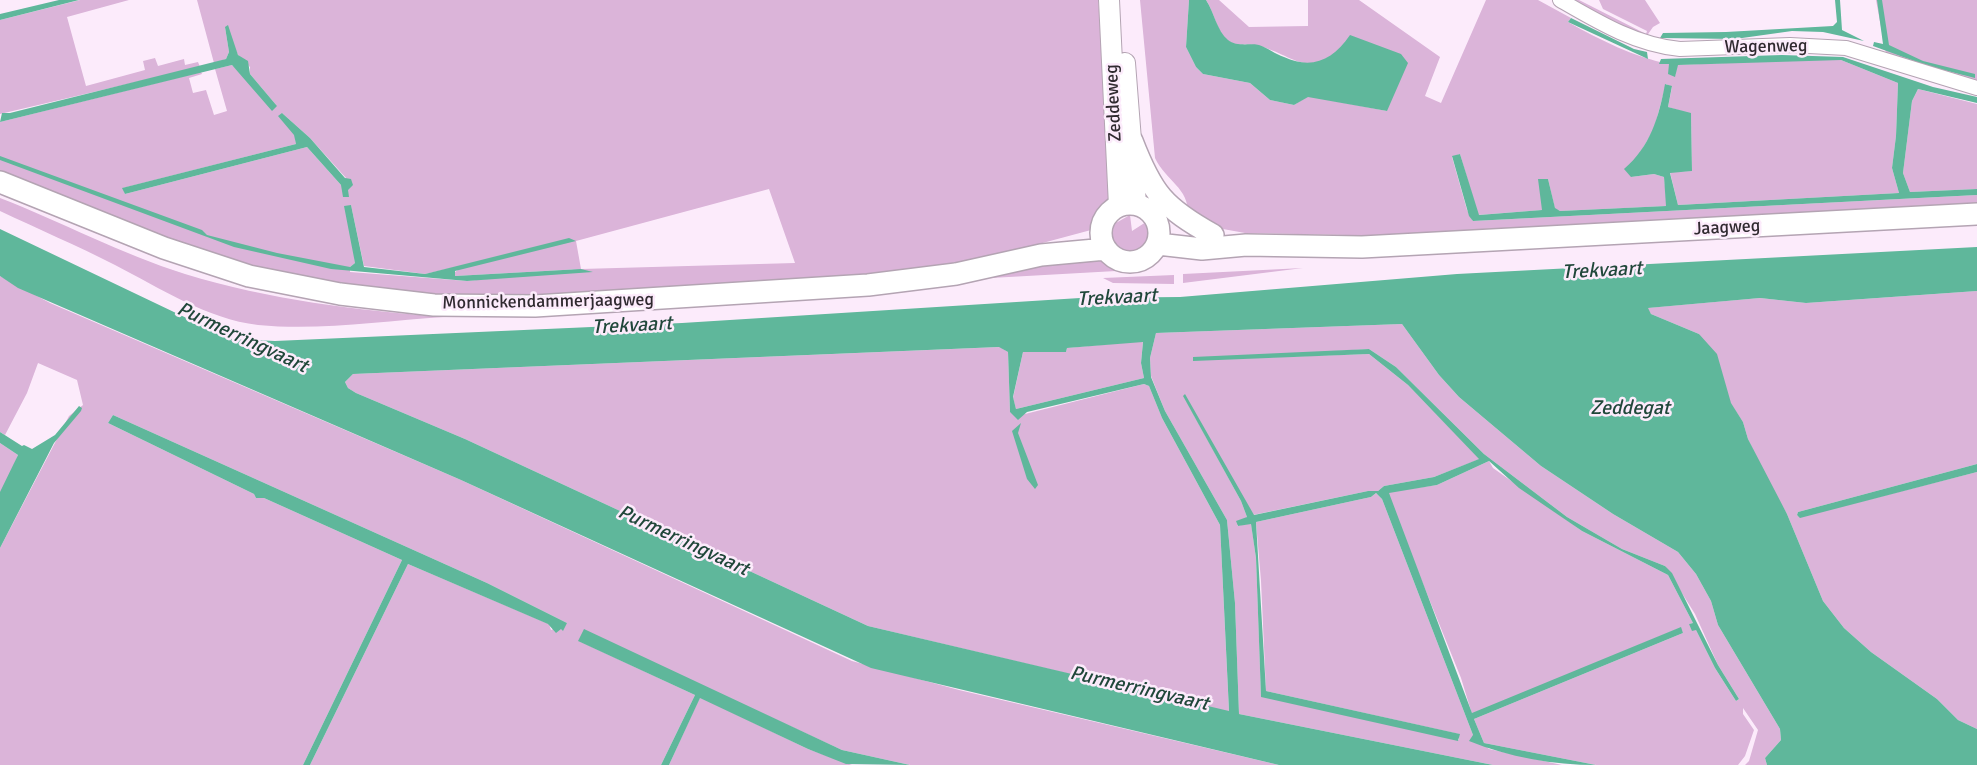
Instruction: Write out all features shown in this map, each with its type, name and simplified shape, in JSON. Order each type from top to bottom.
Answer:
[{"type":"main road","name":"Zeddeweg","points":[[1109,0],[1128,205]]},
{"type":"main road","name":"Zeddeweg","points":[[1121,0],[1132,141],[1128,205]]},
{"type":"main road","points":[[1132,141],[1143,169],[1159,196],[1181,218],[1213,235],[1246,245]]},
{"type":"main road","name":"Monnickendammerjaagweg","points":[[0,182],[165,248],[249,276],[340,294],[434,305],[535,306],[868,285],[956,274],[1104,240]]},
{"type":"main road","points":[[1128,205],[1154,216],[1158,236],[1147,256],[1135,262],[1121,261],[1104,240],[1105,219],[1128,205]]},
{"type":"main road","name":"Jaagweg","points":[[1246,245],[1362,248],[1977,214]]},
{"type":"main road","points":[[1158,236],[1213,235]]},
{"type":"main road","points":[[1158,236],[1202,249],[1246,245]]},
{"type":"street","name":"Wagenweg","points":[[1560,0],[1608,27],[1661,47],[1680,49],[1790,45],[1846,48],[1977,88]]},
{"type":"shaded area","points":[[80,0],[129,0],[67,17],[86,86],[145,70],[143,61],[155,58],[158,66],[184,59],[185,65],[198,62],[200,67],[0,114],[0,20]]},
{"type":"shaded area","points":[[197,0],[1098,0],[1103,50],[1107,162],[1116,192],[1099,224],[1091,230],[968,263],[911,272],[540,296],[426,296],[367,289],[255,267],[179,242],[0,172],[0,122],[201,72],[202,74],[189,78],[193,93],[206,90],[214,115],[227,111],[215,69],[232,65],[277,106],[250,74],[250,67],[238,55],[225,27],[229,52],[226,59],[214,63]],"holes":[[[282,113],[310,138],[346,178],[341,185],[307,147],[125,194],[123,188],[296,144],[295,135]],[[769,189],[795,263],[581,269],[576,241]],[[351,205],[364,266],[425,274],[465,265],[455,272],[455,276],[581,269],[467,281],[350,272],[350,267],[355,263]]]},
{"type":"shaded area","points":[[1140,0],[1189,0],[1186,47],[1196,67],[1203,74],[1250,83],[1270,100],[1294,105],[1308,96],[1387,111],[1341,49],[1318,62],[1309,63],[1300,62],[1260,46],[1231,43],[1221,32],[1206,0],[1219,0],[1249,27],[1308,26],[1308,0],[1359,0],[1440,57],[1425,96],[1441,103],[1486,0],[1538,0],[1571,18],[1568,22],[1605,41],[1643,57],[1669,64],[1675,76],[1677,65],[1822,59],[1841,60],[1898,83],[1892,168],[1899,193],[1678,205],[1670,172],[1692,171],[1691,114],[1668,107],[1672,87],[1666,84],[1654,129],[1637,158],[1631,177],[1654,174],[1664,177],[1667,206],[1560,211],[1555,209],[1548,179],[1539,179],[1543,210],[1478,215],[1460,154],[1452,157],[1467,210],[1473,221],[1977,195],[1977,205],[1399,236],[1245,233],[1223,229],[1188,214],[1181,191],[1155,158]]},
{"type":"shaded area","points":[[1566,0],[1579,0],[1646,34],[1647,31],[1603,9],[1599,0],[1645,0],[1660,23],[1653,27],[1646,37],[1639,37]]},
{"type":"shaded area","points":[[1876,0],[1977,0],[1977,81],[1886,54]]},
{"type":"shaded area","points":[[1918,89],[1977,104],[1977,189],[1910,192],[1903,173],[1912,101]]},
{"type":"shaded area","points":[[0,198],[138,257],[217,283],[313,303],[444,317],[304,327],[239,322],[184,301],[101,258],[0,211]]},
{"type":"shaded area","points":[[1130,215],[1132,231],[1146,222],[1149,237],[1143,248],[1132,253],[1118,249],[1112,236],[1114,224]]},
{"type":"shaded area","points":[[1104,257],[1116,265],[1116,271],[991,278],[990,274],[1046,261]]},
{"type":"shaded area","points":[[1303,268],[1183,283],[1183,274]]},
{"type":"shaded area","points":[[1174,275],[1174,284],[1113,283],[1103,278]]},
{"type":"shaded area","points":[[0,276],[50,303],[461,480],[852,661],[959,690],[1279,765],[910,765],[842,750],[705,687],[579,641],[695,695],[661,765],[310,765],[408,564],[549,624],[551,630],[567,623],[487,583],[113,415],[108,423],[254,494],[256,498],[264,498],[402,560],[303,765],[0,765],[0,548],[69,416],[83,405],[77,380],[38,363],[27,393],[5,435],[0,432]]},
{"type":"shaded area","points":[[1977,291],[1977,464],[1798,512],[1797,515],[1800,517],[1977,472],[1977,729],[1958,720],[1937,699],[1871,652],[1844,628],[1823,601],[1787,514],[1769,483],[1748,439],[1743,422],[1731,404],[1699,334],[1651,314],[1647,308],[1760,298],[1806,303]]},
{"type":"shaded area","points":[[1402,324],[1439,375],[1459,397],[1541,466],[1613,514],[1678,552],[1696,574],[1711,601],[1718,625],[1780,729],[1781,740],[1765,758],[1767,765],[1745,765],[1749,761],[1758,730],[1743,708],[1743,714],[1754,730],[1745,756],[1738,765],[1596,765],[1484,743],[1474,719],[1683,633],[1680,628],[1472,714],[1461,678],[1388,492],[1437,485],[1489,461],[1493,468],[1582,531],[1668,575],[1693,623],[1689,624],[1696,630],[1715,668],[1736,701],[1739,699],[1718,665],[1695,614],[1665,566],[1622,549],[1567,517],[1484,454],[1396,367],[1369,349],[1193,360],[1369,354],[1408,385],[1480,459],[1434,477],[1384,486],[1378,491],[1368,491],[1253,515],[1183,395],[1241,501],[1247,517],[1237,526],[1251,523],[1256,558],[1261,696],[1459,740],[1459,734],[1266,691],[1256,522],[1371,497],[1376,493],[1382,499],[1473,735],[1489,749],[1562,765],[1493,765],[1239,714],[1235,603],[1227,520],[1165,411],[1151,376],[1150,358],[1156,333]]},
{"type":"shaded area","points":[[1143,341],[1141,363],[1144,378],[1016,409],[1013,398],[1023,352],[1066,352],[1067,348]]},
{"type":"shaded area","points":[[1000,347],[1008,352],[1010,412],[1021,415],[1144,384],[1149,386],[1162,418],[1220,525],[1229,712],[868,626],[465,439],[356,393],[348,388],[345,382],[353,374]]},
{"type":"shaded area","points":[[0,443],[18,455],[0,499]]},
{"type":"shaded area","points":[[700,697],[808,749],[852,765],[669,765]]},
{"type":"water","points":[[59,0],[79,0],[0,20],[0,14]]},
{"type":"water","points":[[1189,0],[1206,0],[1221,32],[1231,42],[1259,45],[1294,61],[1304,63],[1321,60],[1336,51],[1350,35],[1401,54],[1408,63],[1387,111],[1308,97],[1294,105],[1270,100],[1250,83],[1203,74],[1196,67],[1186,47]]},
{"type":"water","points":[[1835,0],[1840,0],[1842,30],[1864,41],[1823,32],[1792,31],[1735,39],[1660,38],[1663,33],[1833,26],[1837,22]]},
{"type":"water","points":[[1877,0],[1882,0],[1889,45],[1923,61],[1975,74],[1975,78],[1928,66],[1873,46],[1874,42],[1883,44]]},
{"type":"water","points":[[1571,18],[1634,49],[1647,52],[1648,59],[1568,22]]},
{"type":"water","points":[[228,25],[238,55],[248,61],[250,74],[277,106],[272,111],[232,65],[0,122],[2,113],[10,113],[226,59],[229,52],[225,27]]},
{"type":"water","points":[[1782,55],[1843,57],[1933,87],[1977,97],[1977,103],[1918,89],[1912,101],[1903,173],[1910,192],[1977,189],[1977,195],[1473,221],[1469,216],[1452,156],[1460,154],[1479,215],[1542,210],[1538,179],[1548,179],[1555,208],[1560,211],[1666,206],[1664,177],[1654,174],[1631,177],[1624,169],[1641,151],[1652,131],[1665,84],[1672,86],[1668,107],[1691,113],[1692,171],[1670,173],[1678,205],[1899,193],[1892,168],[1898,83],[1841,60],[1678,65],[1675,77],[1668,74],[1669,64],[1659,64],[1661,59]]},
{"type":"water","points":[[282,113],[310,138],[345,178],[351,179],[353,185],[348,190],[349,197],[343,197],[341,185],[307,147],[125,194],[122,188],[296,144],[294,135],[278,116]]},
{"type":"water","points":[[0,156],[202,230],[207,235],[277,253],[350,267],[355,263],[344,206],[351,205],[364,267],[425,274],[569,238],[576,241],[455,271],[455,276],[581,269],[593,272],[467,281],[331,269],[234,247],[0,160]]},
{"type":"water","points":[[0,229],[220,334],[233,339],[275,341],[682,323],[1080,298],[1180,297],[1457,274],[1977,247],[1977,291],[1806,303],[1760,298],[1648,308],[1651,314],[1699,334],[1717,354],[1731,403],[1743,422],[1748,439],[1787,514],[1823,601],[1844,628],[1871,652],[1937,699],[1958,720],[1977,729],[1977,765],[1767,765],[1765,758],[1781,740],[1780,729],[1718,625],[1711,601],[1696,574],[1678,552],[1613,514],[1541,466],[1459,397],[1439,375],[1402,324],[1156,333],[1150,358],[1151,377],[1165,411],[1227,520],[1235,603],[1239,714],[1493,765],[1279,765],[871,668],[461,480],[18,288],[0,276]],"holes":[[[1143,342],[1141,363],[1144,378],[1016,409],[1013,397],[1023,352],[1066,352],[1067,348]],[[999,347],[1008,352],[1010,412],[1018,420],[1027,412],[1144,384],[1149,386],[1162,418],[1220,525],[1229,711],[868,626],[465,439],[356,393],[348,388],[345,382],[353,374]]]},
{"type":"water","points":[[1369,349],[1396,367],[1484,454],[1567,517],[1622,549],[1665,566],[1672,573],[1718,665],[1739,699],[1736,701],[1715,668],[1696,630],[1692,631],[1689,624],[1693,623],[1668,575],[1582,531],[1519,488],[1489,461],[1437,485],[1389,493],[1472,713],[1681,627],[1683,633],[1474,719],[1484,743],[1596,765],[1564,764],[1531,759],[1500,752],[1469,741],[1473,735],[1382,499],[1376,493],[1371,497],[1256,522],[1266,691],[1460,734],[1458,741],[1261,697],[1256,558],[1251,524],[1238,526],[1236,521],[1247,517],[1241,501],[1183,396],[1185,394],[1254,515],[1368,491],[1378,491],[1384,486],[1434,477],[1479,459],[1408,385],[1369,354],[1193,361],[1193,357]]},
{"type":"water","points":[[79,406],[82,408],[81,411],[54,443],[0,548],[0,492],[18,455],[0,443],[0,432],[22,446],[32,449],[55,435]]},
{"type":"water","points":[[113,415],[487,583],[567,623],[563,631],[561,629],[556,633],[548,624],[408,564],[310,765],[303,765],[402,560],[264,498],[256,498],[254,494],[108,423]]},
{"type":"water","points":[[1021,423],[1018,433],[1038,485],[1035,489],[1027,479],[1012,431]]},
{"type":"water","points":[[1977,464],[1977,472],[1800,518],[1797,515],[1798,512]]},
{"type":"water","points":[[584,629],[842,750],[910,765],[846,764],[808,749],[700,698],[669,765],[661,765],[695,695],[578,641]]},
{"type":"water label","name":"Trekvaart","points":[[1602,271]]},
{"type":"water label","name":"Trekvaart","points":[[1117,298]]},
{"type":"water label","name":"Trekvaart","points":[[632,326]]},
{"type":"water label","name":"Purmerringvaart","points":[[242,338]]},
{"type":"water label","name":"Zeddegat","points":[[1630,409]]},
{"type":"water label","name":"Purmerringvaart","points":[[683,541]]},
{"type":"water label","name":"Purmerringvaart","points":[[1139,689]]}]
